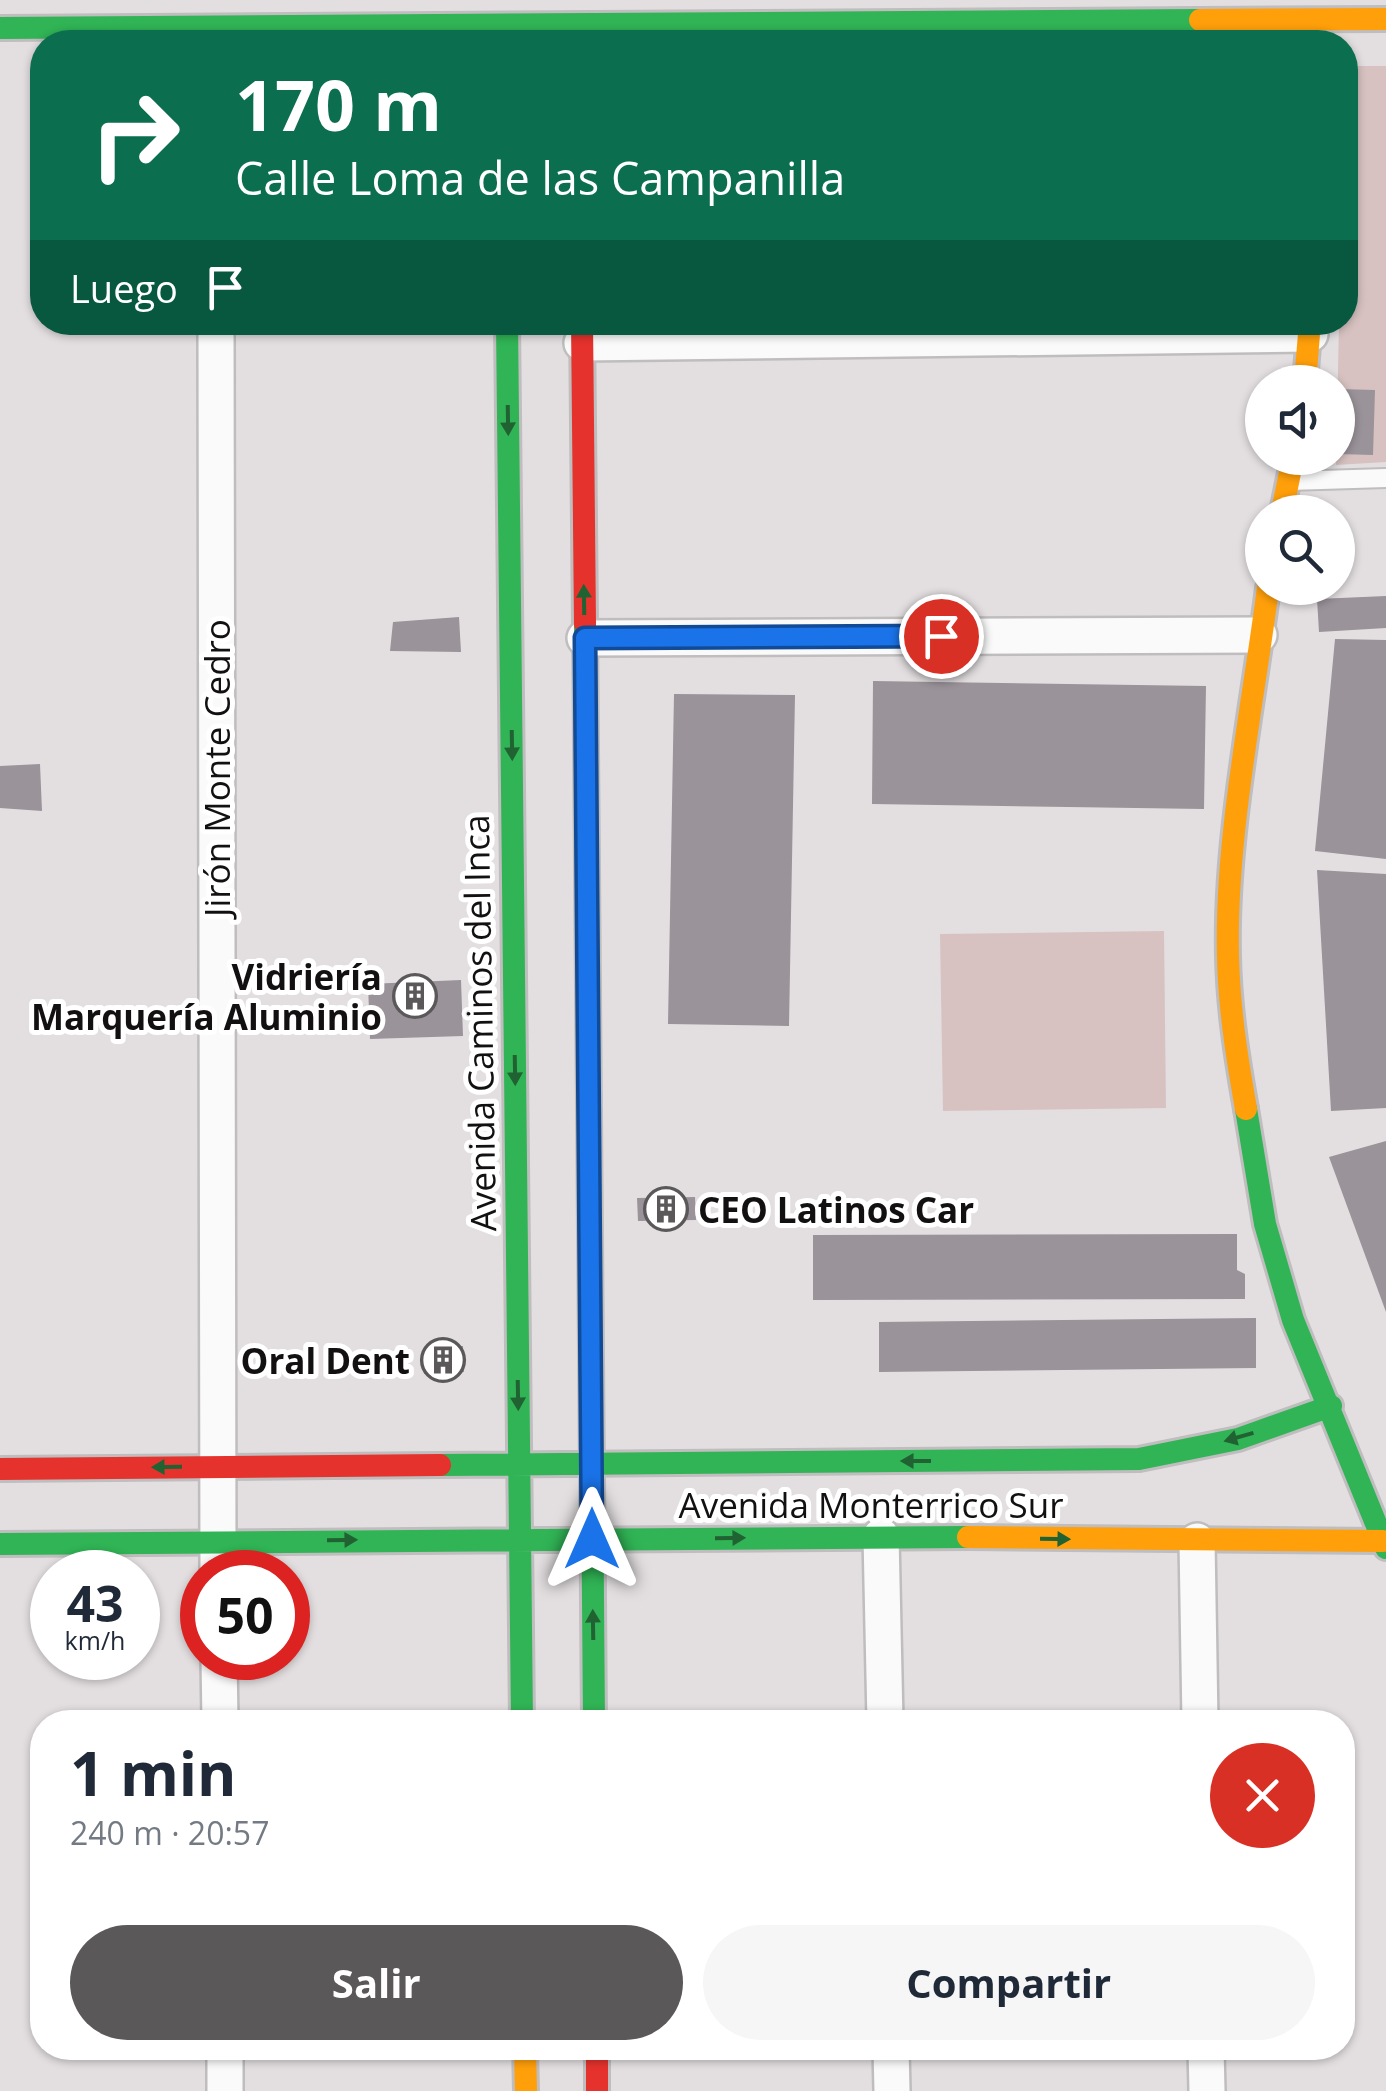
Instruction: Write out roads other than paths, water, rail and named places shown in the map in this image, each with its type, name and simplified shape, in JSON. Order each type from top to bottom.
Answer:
[{"type":"street","points":[[504,0],[504,30]]},
{"type":"street","points":[[579,0],[580,30]]},
{"type":"street","points":[[631,30],[874,11],[1289,30]]},
{"type":"street","points":[[1317,30],[1386,19]]},
{"type":"street","points":[[0,28],[215,23],[399,30]]},
{"type":"street","name":"Jirón Monte Cedro","points":[[216,335],[218,1550]]},
{"type":"street","name":"Avenida Caminos del Inca","points":[[507,335],[522,1710]]},
{"type":"street","points":[[582,335],[594,1710]]},
{"type":"street","points":[[1307,365],[1309,335]]},
{"type":"street","points":[[1265,605],[1233,866],[1228,954],[1234,1039],[1265,1224],[1293,1320],[1384,1545]]},
{"type":"street","points":[[585,638],[1259,635]]},
{"type":"street","name":"Avenida Monterrico Sur","points":[[0,1469],[1139,1459],[1238,1439],[1331,1406]]},
{"type":"street","points":[[881,1536],[884,1710]]},
{"type":"street","name":"Avenida Monterrico Sur","points":[[310,1552],[520,1540],[881,1536],[1384,1545]]},
{"type":"street","points":[[1197,1541],[1200,1710]]},
{"type":"street","name":"Avenida Monterrico Sur","points":[[0,1544],[180,1555]]},
{"type":"street","points":[[219,1680],[220,1710]]},
{"type":"street","points":[[224,2060],[225,2091]]},
{"type":"street","points":[[525,2060],[526,2091]]},
{"type":"street","points":[[597,2060],[598,2091]]},
{"type":"street","points":[[891,2060],[892,2091]]},
{"type":"street","points":[[1206,2060],[1207,2091]]},
{"type":"lane","points":[[1354,475],[1386,478]]},
{"type":"place","name":"Vidriería Marquería Aluminio","points":[[415,996]]},
{"type":"place","name":"CEO Latinos Car","points":[[666,1209]]},
{"type":"place","name":"Oral Dent","points":[[443,1360]]}]
